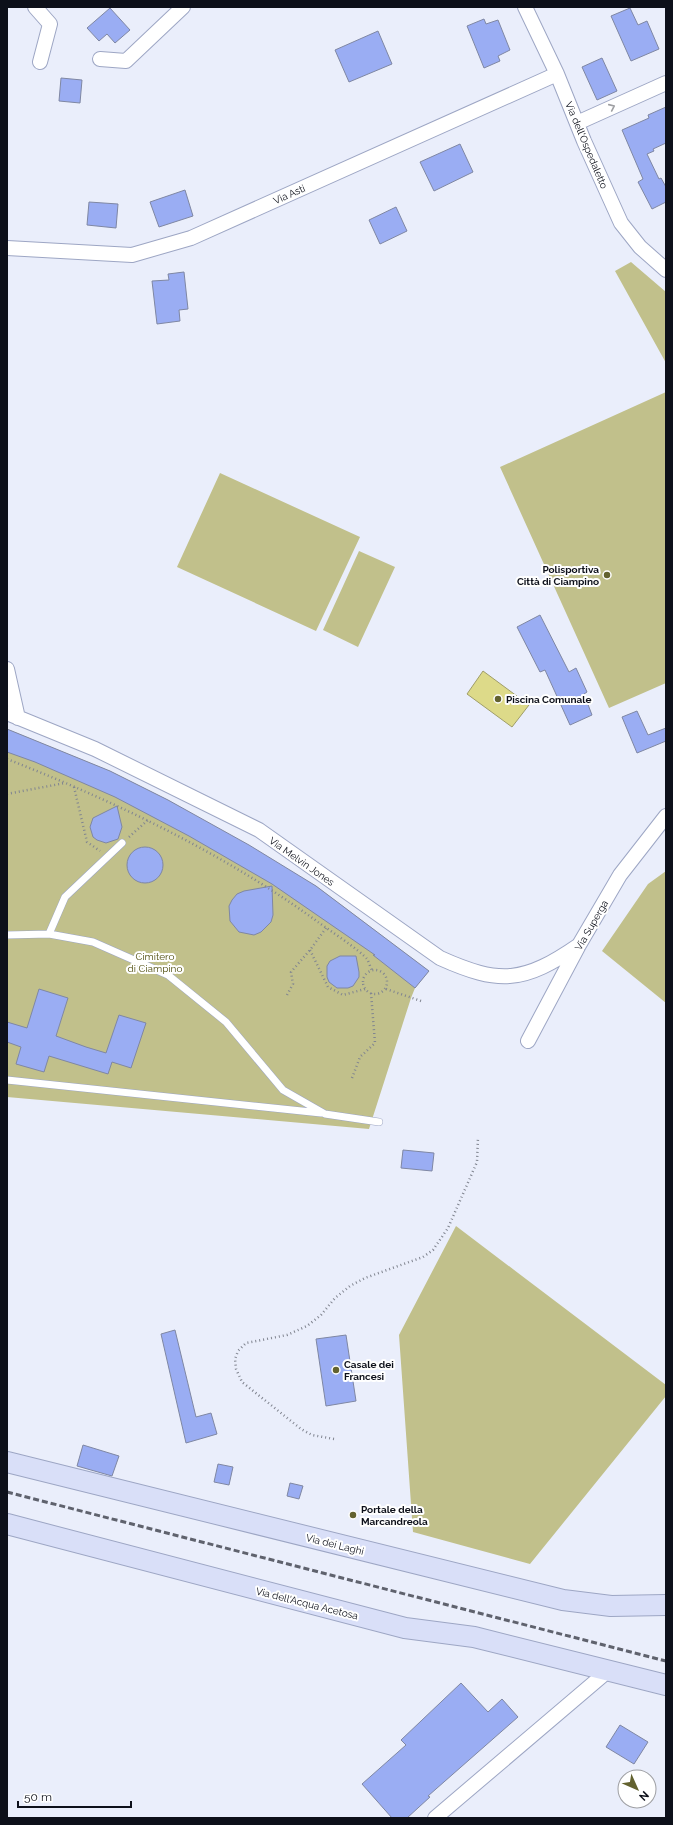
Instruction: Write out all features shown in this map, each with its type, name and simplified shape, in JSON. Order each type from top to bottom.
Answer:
[{"type":"main road","name":"Via dei Laghi","points":[[7,1462],[563,1600],[611,1606],[666,1605]]},
{"type":"main road","name":"Via dell'Acqua Acetosa","points":[[7,1524],[405,1628],[474,1637],[666,1684]]},
{"type":"street","points":[[34,7],[50,24],[40,62]]},
{"type":"street","points":[[100,59],[126,61],[183,7]]},
{"type":"street","name":"Via dell'Ospedaletto","points":[[525,7],[557,74],[621,223],[640,247],[666,270]]},
{"type":"street","name":"Via Asti","points":[[7,248],[132,255],[191,238],[557,74]]},
{"type":"street","points":[[577,123],[666,83]]},
{"type":"street","name":"Via Melvin Jones","points":[[7,669],[13,716],[95,749],[259,830],[440,958],[465,969],[499,977],[519,975],[541,968],[578,945]]},
{"type":"street","name":"Via Superga","points":[[528,1041],[578,945],[627,865],[666,816]]},
{"type":"street","points":[[435,1818],[609,1670]]},
{"type":"lane","points":[[49,934],[65,897],[122,843]]},
{"type":"lane","points":[[7,935],[49,934],[93,942],[168,975],[226,1022],[283,1090],[325,1114]]},
{"type":"lane","points":[[7,1080],[325,1114],[379,1122]]},
{"type":"path","points":[[7,759],[66,783],[148,820],[284,897],[366,958],[372,970]]},
{"type":"path","points":[[7,794],[66,783]]},
{"type":"path","points":[[74,787],[87,842],[107,856]]},
{"type":"path","points":[[122,843],[148,820]]},
{"type":"path","points":[[287,995],[293,984],[291,972],[326,928]]},
{"type":"path","points":[[310,950],[328,987],[343,995],[365,989],[371,993],[379,994],[386,989],[388,980],[384,973],[372,970]]},
{"type":"path","points":[[365,989],[364,978],[372,970]]},
{"type":"path","points":[[386,989],[421,1001]]},
{"type":"path","points":[[352,1078],[360,1057],[375,1044],[371,993]]},
{"type":"path","points":[[334,1439],[312,1435],[301,1429],[242,1382],[236,1370],[235,1359],[238,1351],[246,1343],[287,1335],[306,1326],[321,1315],[335,1298],[350,1286],[365,1278],[423,1257],[433,1250],[448,1228],[477,1162],[478,1137]]},
{"type":"green space","points":[[631,262],[666,292],[666,363],[615,271]]},
{"type":"green space","name":"Polisportiva Città di Ciampino","points":[[666,392],[666,683],[609,708],[500,467]]},
{"type":"green space","points":[[220,473],[360,537],[316,631],[177,567]]},
{"type":"green space","points":[[359,551],[395,567],[358,647],[323,630]]},
{"type":"green space","name":"Cimitero di Ciampino","points":[[7,729],[110,771],[168,800],[316,886],[429,971],[415,988],[411,998],[369,1129],[7,1097]]},
{"type":"green space","points":[[666,871],[666,1003],[602,951],[648,884]]},
{"type":"green space","points":[[456,1226],[666,1385],[666,1396],[530,1564],[413,1532],[399,1335]]},
{"type":"shaded area","name":"Piscina Comunale","points":[[483,671],[529,705],[512,727],[467,694]]},
{"type":"building","points":[[110,8],[130,30],[115,43],[107,34],[99,41],[87,28]]},
{"type":"building","points":[[630,8],[638,25],[647,21],[659,49],[631,61],[611,16]]},
{"type":"building","points":[[484,19],[486,24],[498,20],[510,50],[498,56],[500,61],[484,68],[467,26]]},
{"type":"building","points":[[378,31],[392,64],[349,82],[335,50]]},
{"type":"building","points":[[602,58],[617,91],[597,100],[582,67]]},
{"type":"building","points":[[61,78],[82,80],[80,103],[59,101]]},
{"type":"building","points":[[666,107],[666,143],[653,149],[654,151],[647,154],[659,179],[661,178],[666,187],[666,202],[652,209],[638,182],[643,179],[622,130],[649,118],[648,115]]},
{"type":"building","points":[[460,144],[473,172],[434,191],[420,162]]},
{"type":"building","points":[[185,190],[193,216],[159,227],[150,202]]},
{"type":"building","points":[[89,202],[118,204],[116,228],[87,225]]},
{"type":"building","points":[[396,207],[407,231],[380,244],[369,220]]},
{"type":"building","points":[[184,272],[188,309],[179,310],[180,321],[157,324],[152,281],[169,280],[168,274]]},
{"type":"building","points":[[540,615],[569,672],[576,668],[587,692],[584,694],[592,715],[570,725],[545,670],[540,672],[517,627]]},
{"type":"building","points":[[637,711],[648,735],[666,728],[666,741],[637,753],[622,717]]},
{"type":"building","points":[[7,729],[110,771],[168,800],[249,845],[316,886],[429,971],[415,988],[373,955],[375,955],[272,884],[189,836],[115,797],[35,762],[7,752]]},
{"type":"building","points":[[117,806],[122,827],[118,839],[106,843],[97,840],[93,837],[90,827],[93,818]]},
{"type":"building","points":[[149,847],[158,852],[162,858],[162,872],[158,878],[149,883],[141,883],[132,878],[128,872],[127,861],[132,852],[138,848]]},
{"type":"building","points":[[272,886],[273,915],[271,922],[261,932],[254,935],[239,932],[230,921],[229,906],[232,900],[237,894],[244,891]]},
{"type":"building","points":[[340,956],[356,956],[359,977],[353,986],[348,988],[337,988],[329,982],[327,977],[327,966],[330,961]]},
{"type":"building","points":[[39,989],[68,998],[56,1036],[86,1047],[106,1053],[119,1015],[146,1023],[131,1068],[112,1062],[108,1074],[49,1056],[44,1072],[16,1064],[21,1047],[7,1042],[7,1022],[27,1028]]},
{"type":"building","points":[[403,1150],[434,1153],[432,1171],[401,1168]]},
{"type":"building","points":[[175,1330],[196,1417],[211,1413],[217,1434],[186,1443],[161,1334]]},
{"type":"building","name":"Casale dei Francesi","points":[[346,1335],[356,1401],[326,1406],[316,1339]]},
{"type":"building","points":[[83,1445],[119,1456],[112,1476],[77,1466]]},
{"type":"building","points":[[218,1464],[233,1467],[229,1485],[214,1482]]},
{"type":"building","points":[[290,1483],[303,1486],[299,1499],[287,1496]]},
{"type":"building","points":[[461,1683],[488,1712],[502,1699],[518,1717],[428,1796],[430,1797],[407,1818],[392,1818],[362,1784],[406,1745],[401,1740]]},
{"type":"building","points":[[620,1725],[648,1742],[634,1764],[606,1747]]},
{"type":"railway","points":[[7,1492],[666,1661]]},
{"type":"place","name":"Polisportiva Città di Ciampino","points":[[607,575]]},
{"type":"place","name":"Piscina Comunale","points":[[498,699]]},
{"type":"place","name":"Casale dei Francesi","points":[[336,1370]]},
{"type":"place","name":"Portale della Marcandreola","points":[[353,1515]]}]
